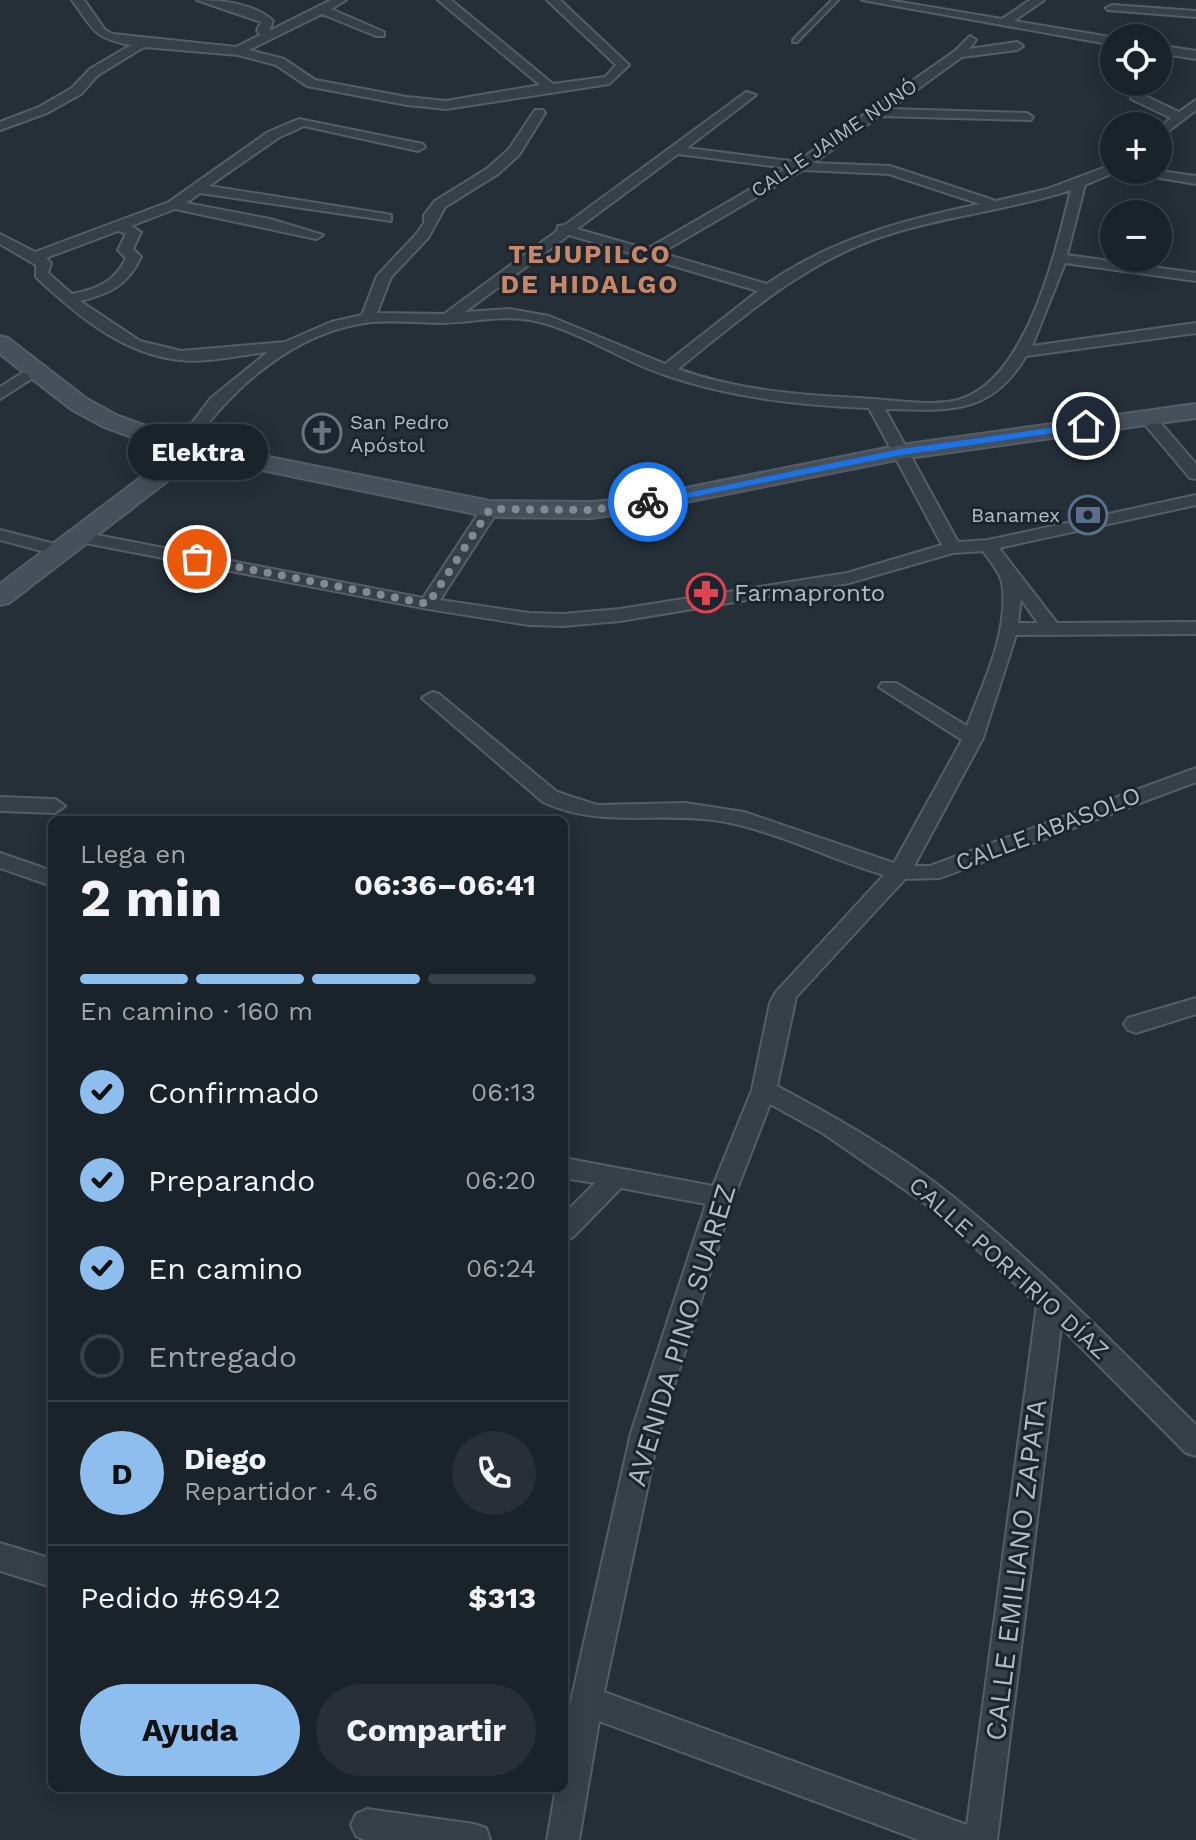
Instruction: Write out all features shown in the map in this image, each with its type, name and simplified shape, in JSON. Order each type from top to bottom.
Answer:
[{"type":"main road","points":[[0,343],[79,404],[110,421],[182,447],[490,509],[592,510],[641,504],[901,452],[1196,411]]},
{"type":"main road","points":[[0,597],[161,474],[182,447]]},
{"type":"street","points":[[78,0],[101,32],[142,43],[238,51],[280,62],[311,83],[446,105],[609,80],[623,65],[553,0]]},
{"type":"street","points":[[203,0],[259,15],[267,21],[268,25],[263,30],[267,38]]},
{"type":"street","points":[[238,51],[340,0]]},
{"type":"street","points":[[444,0],[551,88]]},
{"type":"street","points":[[868,0],[1100,36]]},
{"type":"street","points":[[1005,22],[1038,0]]},
{"type":"street","points":[[1112,8],[1196,14]]},
{"type":"street","points":[[323,10],[350,24],[380,34]]},
{"type":"street","name":"CALLE JAIME NUNÓ","points":[[651,253],[800,166],[959,54],[970,40]]},
{"type":"street","points":[[0,126],[43,110],[77,91],[94,72],[142,43]]},
{"type":"street","points":[[959,54],[1017,46]]},
{"type":"street","points":[[1172,51],[1196,55]]},
{"type":"street","points":[[448,318],[563,229],[750,95]]},
{"type":"street","points":[[1135,96],[1180,117]]},
{"type":"street","points":[[1172,124],[1195,105]]},
{"type":"street","points":[[876,112],[1027,117]]},
{"type":"street","points":[[368,318],[384,276],[423,235],[431,223],[431,215],[440,204],[493,171],[514,152],[539,113]]},
{"type":"street","points":[[35,257],[174,205],[201,189],[273,135],[303,122],[418,147]]},
{"type":"street","points":[[676,150],[800,166],[890,170],[992,204]]},
{"type":"street","points":[[666,371],[768,289],[829,253],[858,240],[992,204],[1079,186],[1100,175]]},
{"type":"street","points":[[1172,177],[1196,180]]},
{"type":"street","points":[[182,447],[200,418],[228,389],[290,346],[339,324],[368,318],[448,318],[496,312],[544,319],[666,371],[752,393],[874,403],[966,403],[1001,379],[1021,352],[1061,258],[1079,186]]},
{"type":"street","points":[[201,189],[386,218]]},
{"type":"street","points":[[174,205],[316,235]]},
{"type":"street","points":[[70,299],[100,292],[126,275],[134,257],[125,250],[134,232],[116,225]]},
{"type":"street","points":[[563,229],[768,289]]},
{"type":"street","points":[[0,238],[44,263],[41,274],[85,314],[135,344],[181,356],[290,346]]},
{"type":"street","points":[[1061,258],[1196,277]]},
{"type":"street","points":[[1021,352],[1196,328]]},
{"type":"street","points":[[0,394],[33,371]]},
{"type":"street","points":[[874,403],[952,548]]},
{"type":"street","points":[[1147,417],[1196,474]]},
{"type":"street","points":[[0,535],[71,544],[428,604],[529,619],[563,620],[620,615],[849,578],[952,548],[988,545],[1196,500]]},
{"type":"street","points":[[428,604],[490,509]]},
{"type":"street","points":[[988,545],[1051,628]]},
{"type":"street","name":"AVENIDA PINO SUAREZ","points":[[563,1840],[587,1701],[645,1433],[721,1197],[764,1090],[776,1023],[787,992],[899,873],[973,738],[1010,629],[1011,579]]},
{"type":"street","points":[[1010,629],[1196,628]]},
{"type":"street","points":[[889,687],[973,738]]},
{"type":"street","points":[[432,698],[550,797],[570,808],[597,813],[678,810],[717,814],[766,824],[899,873]]},
{"type":"street","name":"CALLE ABASOLO","points":[[899,873],[932,873],[1196,775]]},
{"type":"street","points":[[0,804],[55,806]]},
{"type":"street","points":[[0,860],[48,878]]},
{"type":"street","points":[[1136,1024],[1196,1006]]},
{"type":"street","name":"CALLE PORFIRIO DÍAZ","points":[[764,1090],[830,1125],[942,1202],[1051,1300],[1196,1444]]},
{"type":"street","points":[[568,1169],[721,1197]]},
{"type":"street","points":[[568,1226],[616,1178]]},
{"type":"street","name":"CALLE EMILIANO ZAPATA","points":[[981,1840],[1051,1300]]},
{"type":"street","points":[[0,1557],[48,1572]]},
{"type":"street","points":[[587,1701],[963,1840]]},
{"type":"street","points":[[367,1825],[474,1840]]},
{"type":"lane","points":[[795,41],[835,0]]},
{"type":"way so far","points":[[197,559],[428,604],[490,509],[592,510],[648,502]]},
{"type":"place","name":"San Pedro Apóstol","points":[[322,433]]},
{"type":"place","name":"Banamex","points":[[1088,515]]},
{"type":"place","name":"Elektra","points":[[197,559]]},
{"type":"place","name":"Farmapronto","points":[[706,593]]},
{"type":"district","name":"TEJUPILCO DE HIDALGO","points":[[590,269]]},
{"type":"route","points":[[648,502],[901,452],[1086,426]]}]
